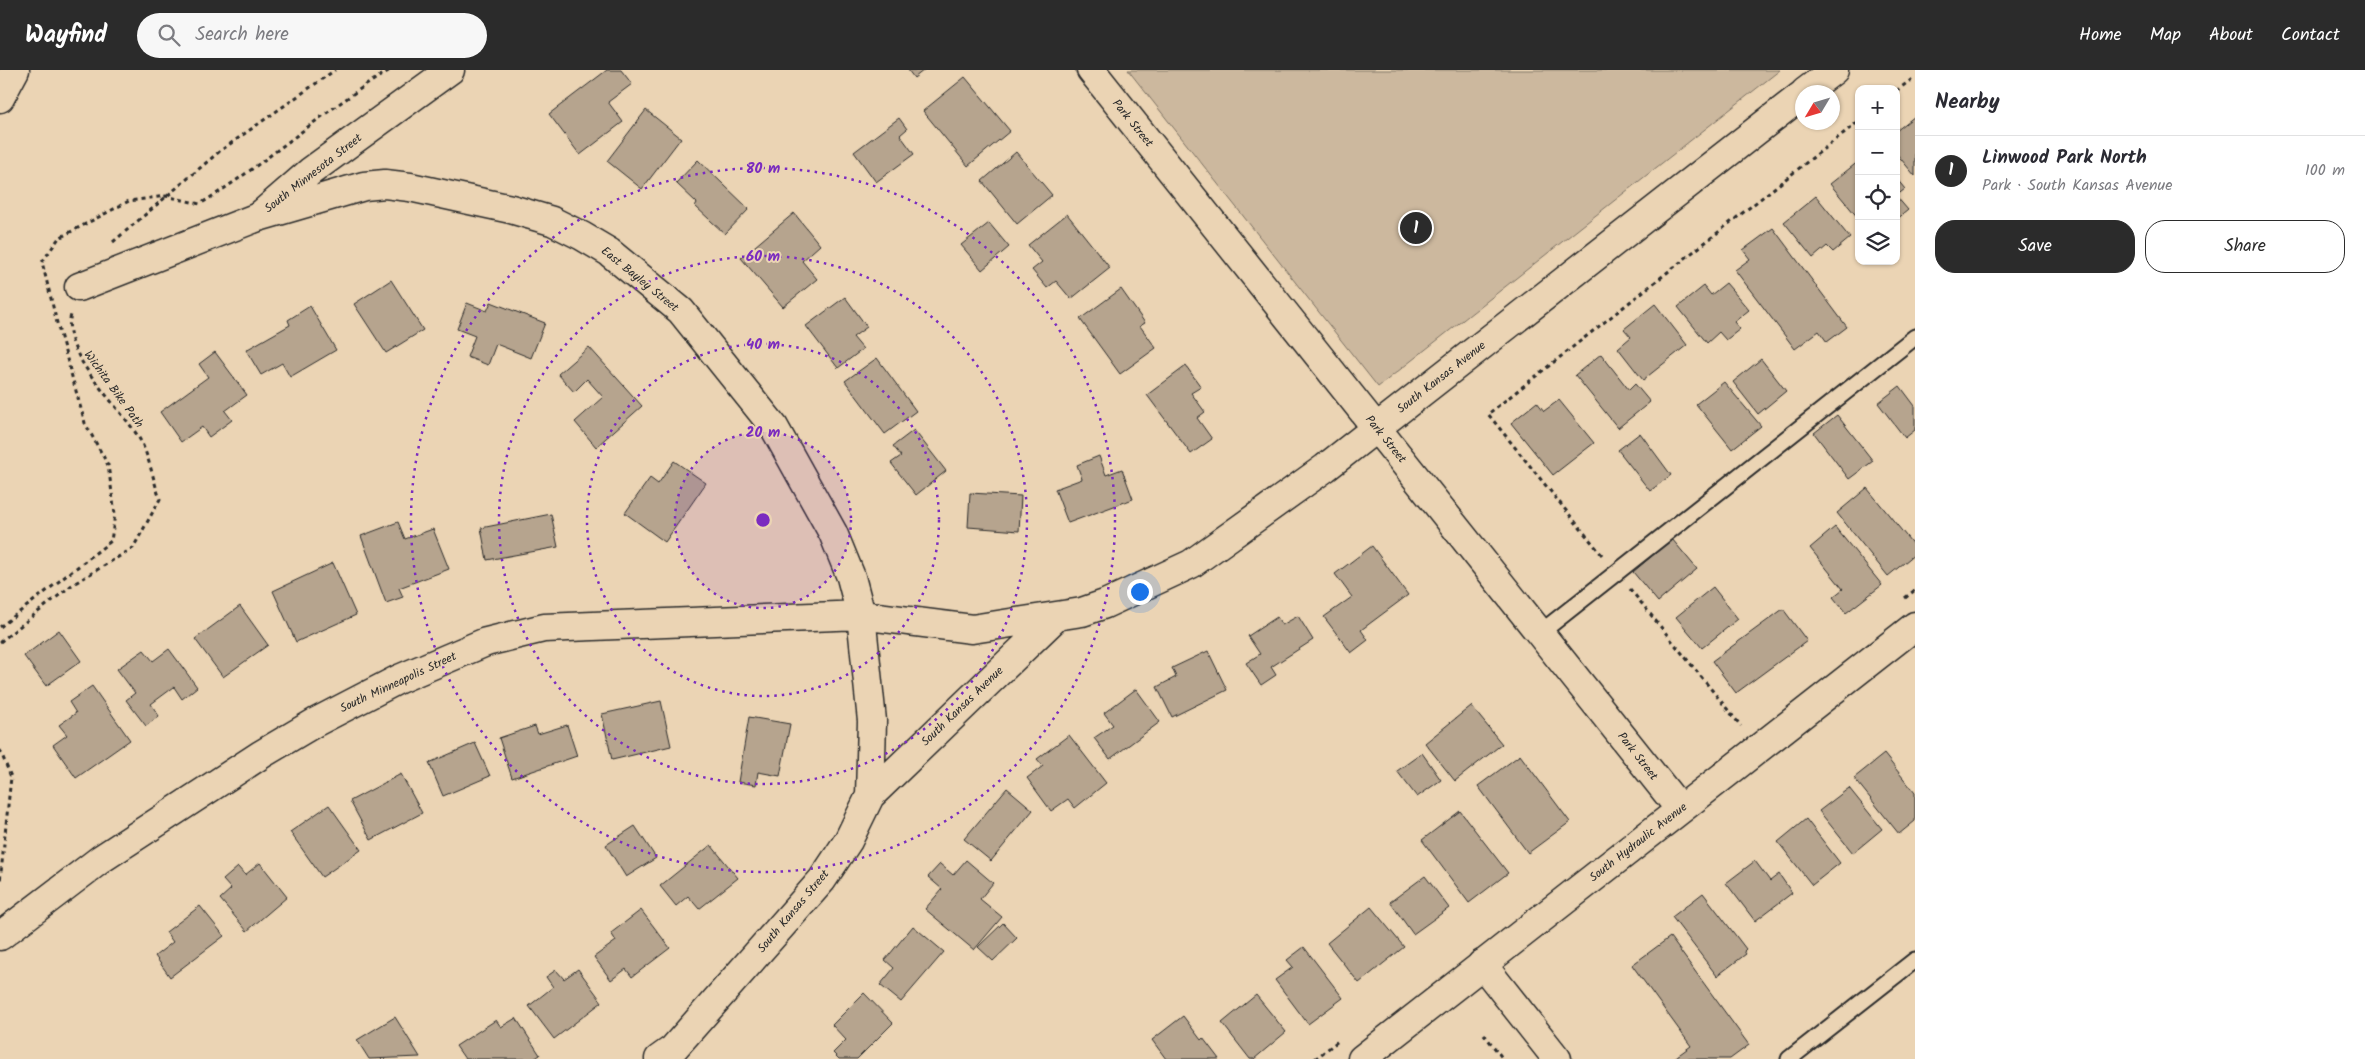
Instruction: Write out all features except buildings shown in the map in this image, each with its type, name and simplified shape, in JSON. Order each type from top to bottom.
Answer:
[{"type":"main road","points":[[0,98],[15,70]]},
{"type":"main road","name":"South Minnesota Street","points":[[79,287],[258,217],[311,171],[450,70]]},
{"type":"main road","name":"Park Street","points":[[1091,70],[1680,809]]},
{"type":"main road","name":"South Kansas Avenue","points":[[1815,85],[1834,70]]},
{"type":"main road","name":"South Kansas Avenue","points":[[861,616],[972,629],[1056,618],[1105,604],[1191,564],[1325,468],[1795,101]]},
{"type":"main road","name":"East Bayley Street","points":[[258,217],[364,186],[385,184],[410,187],[511,208],[552,221],[609,252],[681,311],[774,427],[833,533],[852,577],[861,616]]},
{"type":"main road","name":"South Kansas Street","points":[[659,1059],[673,1049],[822,880],[848,841],[870,796],[872,721],[861,616]]},
{"type":"main road","name":"South Minneapolis Street","points":[[0,936],[102,860],[262,754],[316,722],[399,679],[486,642],[544,628],[861,616]]},
{"type":"main road","name":"South Kansas Avenue","points":[[870,796],[1056,618]]},
{"type":"main road","name":"South Hydraulic Avenue","points":[[1362,1059],[1915,626]]},
{"type":"main road","points":[[1482,964],[1556,1059]]},
{"type":"lane","points":[[1540,633],[1915,337]]},
{"type":"lane","points":[[1789,1059],[1915,960]]},
{"type":"path","points":[[107,247],[220,151],[335,70]]},
{"type":"path","points":[[0,627],[111,540],[116,514],[108,466],[85,423],[42,262],[59,238],[129,201],[166,196],[200,204],[234,183],[321,117],[390,70]]},
{"type":"path","points":[[1900,88],[1915,77]]},
{"type":"path","points":[[1749,721],[1741,727],[1488,414],[1855,124]]},
{"type":"path","name":"Wichita Bike Path","points":[[0,642],[72,585],[133,548],[160,499],[140,439],[74,350],[68,324],[79,287]]},
{"type":"path","points":[[1900,602],[1915,590]]},
{"type":"path","points":[[0,750],[11,777],[0,882]]},
{"type":"path","points":[[1484,1034],[1503,1059]]},
{"type":"shaded area","points":[[1128,70],[1780,70],[1378,387]]},
{"type":"place","name":"Linwood Park North","points":[[1416,228]]}]
